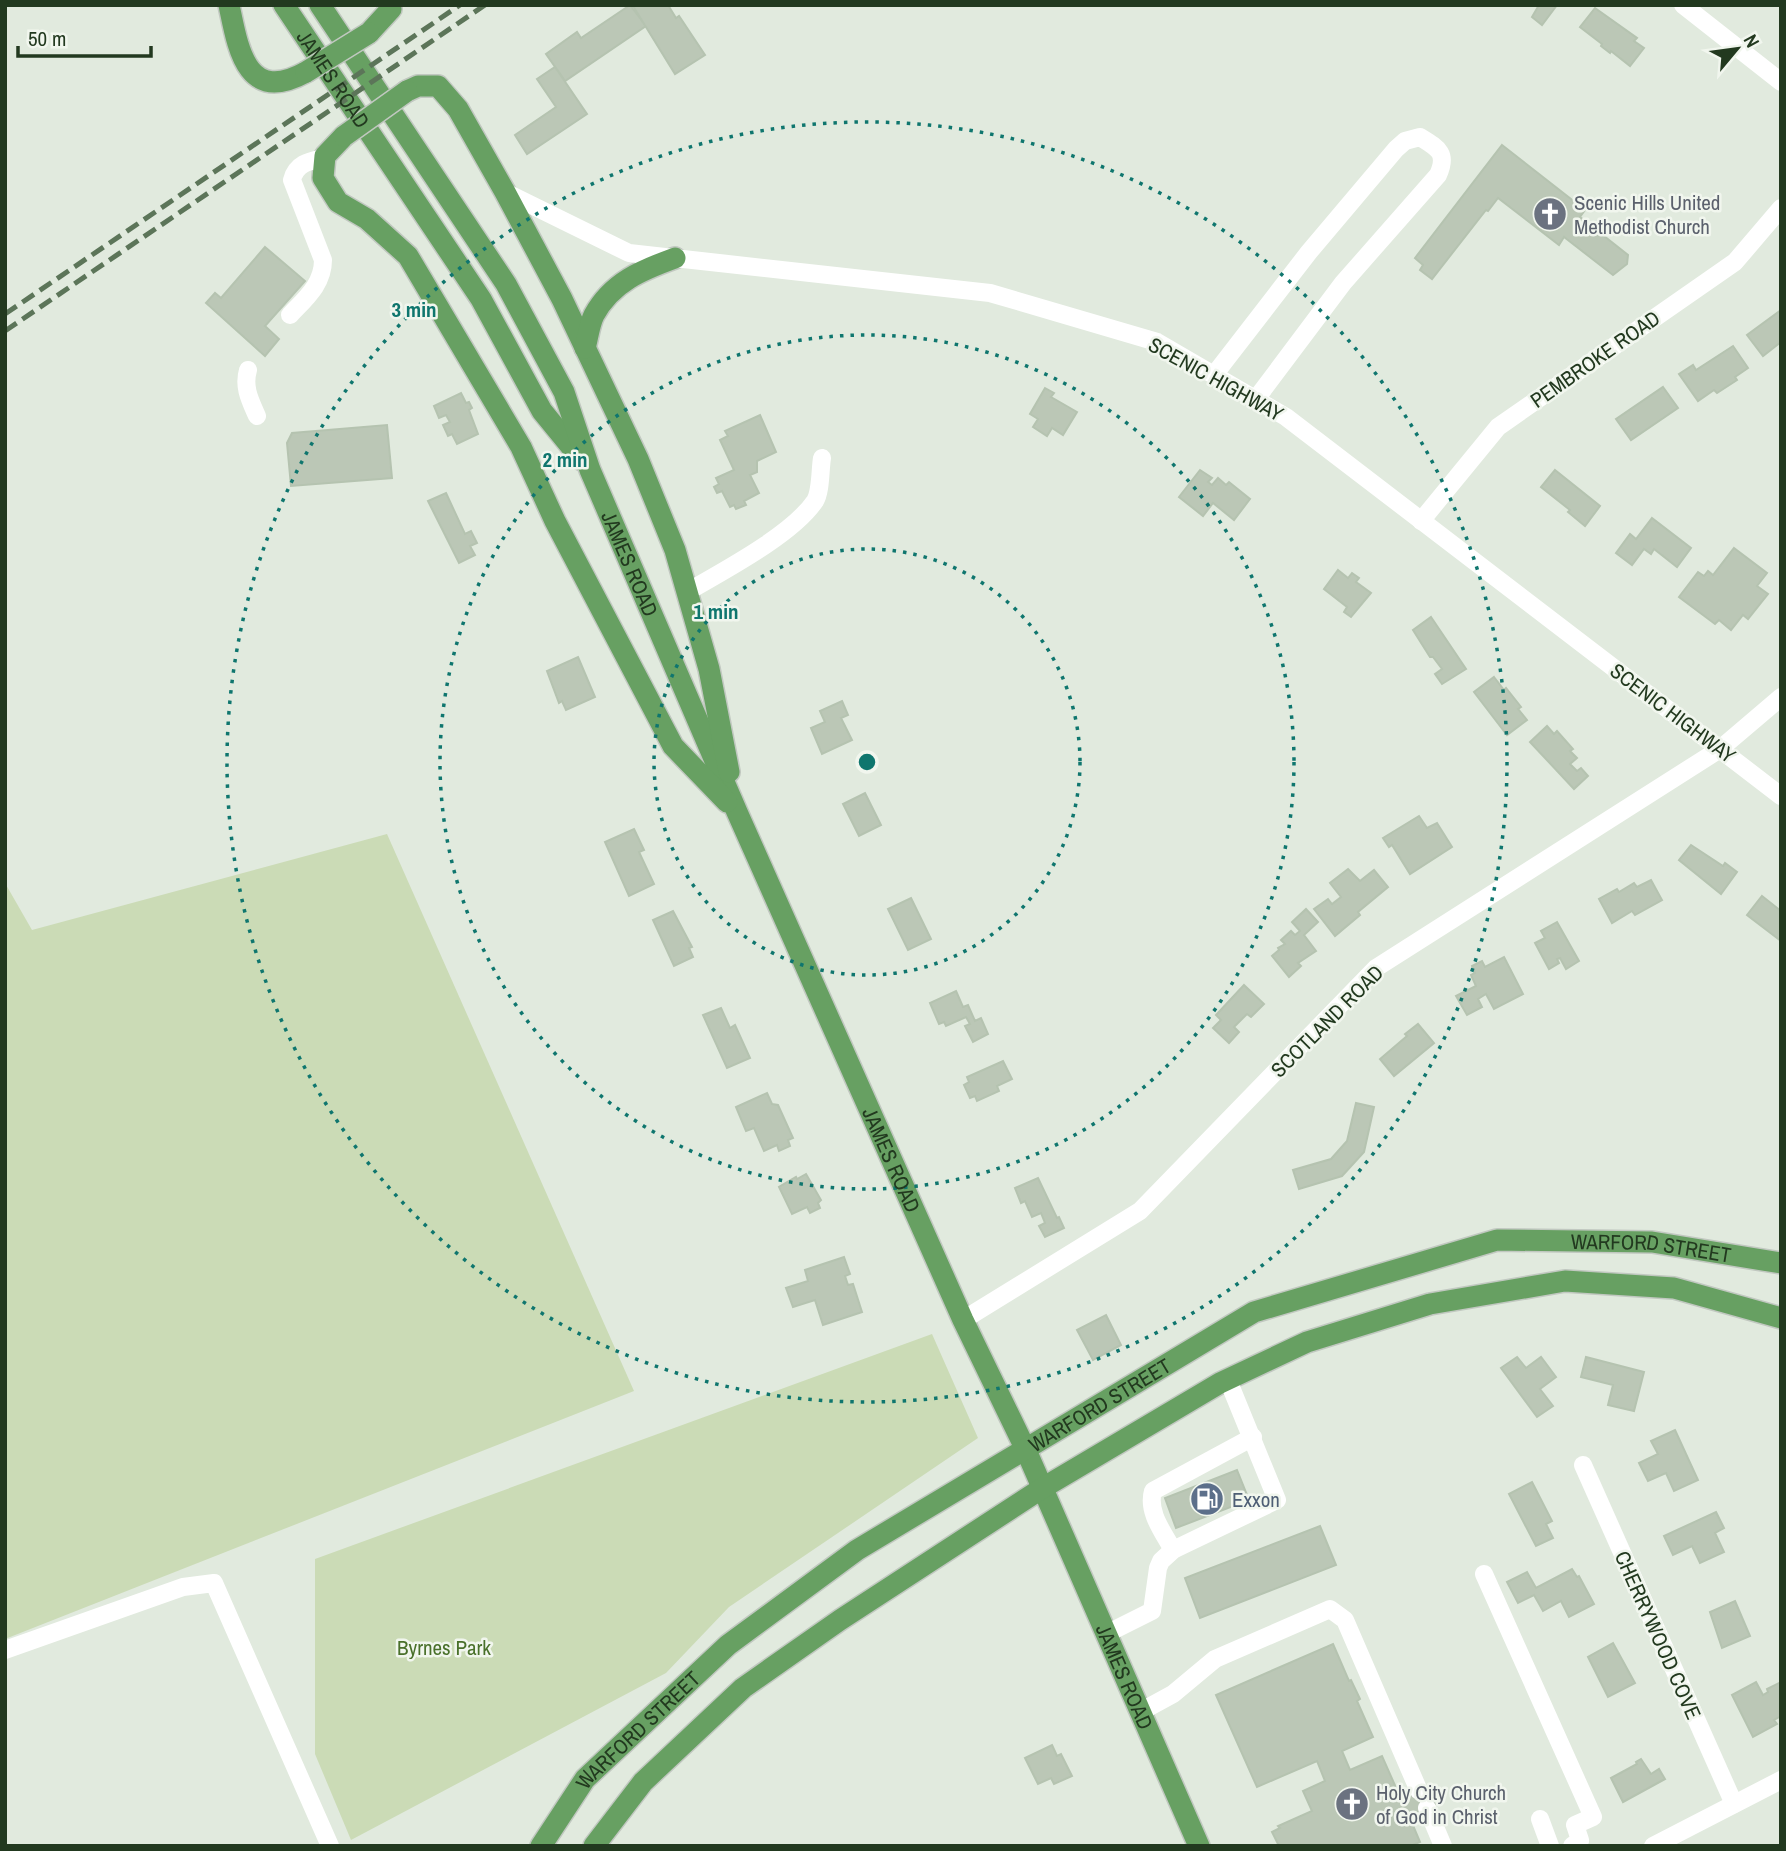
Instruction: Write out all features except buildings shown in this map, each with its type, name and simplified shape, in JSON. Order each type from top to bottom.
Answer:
[{"type":"main road","points":[[229,5],[240,53],[250,71],[263,79],[284,82],[306,72],[369,33],[391,9],[390,5]]},
{"type":"main road","name":"JAMES ROAD","points":[[284,5],[481,299],[542,411],[590,470]]},
{"type":"main road","name":"JAMES ROAD","points":[[320,5],[506,284],[564,391],[590,470],[737,812],[963,1320],[1025,1448],[1199,1846]]},
{"type":"main road","points":[[418,86],[438,86],[458,109],[562,299],[638,459],[675,550],[709,669],[737,812],[673,746],[555,521],[521,447],[408,256],[367,219],[338,202],[323,178],[324,158],[344,135],[418,86]]},
{"type":"main road","points":[[585,348],[593,316],[614,289],[638,272],[675,258]]},
{"type":"main road","name":"WARFORD STREET","points":[[541,1846],[586,1779],[728,1645],[857,1550],[1254,1312],[1497,1240],[1652,1242],[1781,1263]]},
{"type":"main road","name":"WARFORD STREET","points":[[594,1846],[643,1783],[743,1688],[840,1620],[1041,1489],[1228,1380],[1307,1342],[1430,1304],[1565,1281],[1674,1288],[1781,1318]]},
{"type":"street","points":[[1683,5],[1781,82]]},
{"type":"street","points":[[1214,375],[1309,252],[1396,149],[1405,141],[1420,137],[1435,146],[1442,155],[1443,164],[1438,175],[1343,283],[1256,400]]},
{"type":"street","points":[[290,315],[313,292],[323,272],[323,260],[292,180],[294,172],[304,162],[324,158]]},
{"type":"street","name":"SCENIC HIGHWAY","points":[[505,191],[629,253],[990,293],[1157,342],[1286,417],[1781,796]]},
{"type":"street","name":"PEMBROKE ROAD","points":[[1421,521],[1498,427],[1735,262],[1781,208]]},
{"type":"street","points":[[248,370],[246,388],[257,416]]},
{"type":"street","points":[[687,592],[747,557],[794,523],[816,499],[822,458]]},
{"type":"street","name":"SCOTLAND ROAD","points":[[963,1320],[1140,1211],[1376,968],[1720,749],[1781,697]]},
{"type":"street","points":[[1106,1634],[1152,1611],[1158,1568],[1161,1561],[1173,1550],[1274,1504],[1277,1500],[1228,1380]]},
{"type":"street","points":[[1173,1550],[1152,1509],[1150,1502],[1153,1491],[1253,1437]]},
{"type":"street","name":"CHERRYWOOD COVE","points":[[1583,1465],[1734,1804]]},
{"type":"street","points":[[1484,1574],[1593,1817],[1575,1825],[1580,1840],[1572,1846]]},
{"type":"street","points":[[5,1650],[183,1587],[214,1583],[330,1846]]},
{"type":"street","points":[[1140,1712],[1172,1694],[1215,1659],[1331,1609],[1345,1620],[1419,1791]]},
{"type":"street","points":[[1663,1843],[1781,1780]]},
{"type":"street","points":[[1427,1808],[1443,1846]]},
{"type":"street","points":[[1539,1819],[1550,1846]]},
{"type":"green space","points":[[387,834],[634,1391],[5,1639],[5,883],[32,930]]},
{"type":"green space","name":"Byrnes Park","points":[[932,1334],[978,1438],[729,1607],[666,1673],[351,1840],[315,1754],[315,1559]]},
{"type":"railway","points":[[5,314],[460,5]]},
{"type":"railway","points":[[5,331],[485,5]]},
{"type":"place","name":"Scenic Hills United Methodist Church","points":[[1550,214]]},
{"type":"place","name":"Exxon","points":[[1207,1499]]},
{"type":"place","name":"Holy City Church of God in Christ","points":[[1352,1804]]}]
